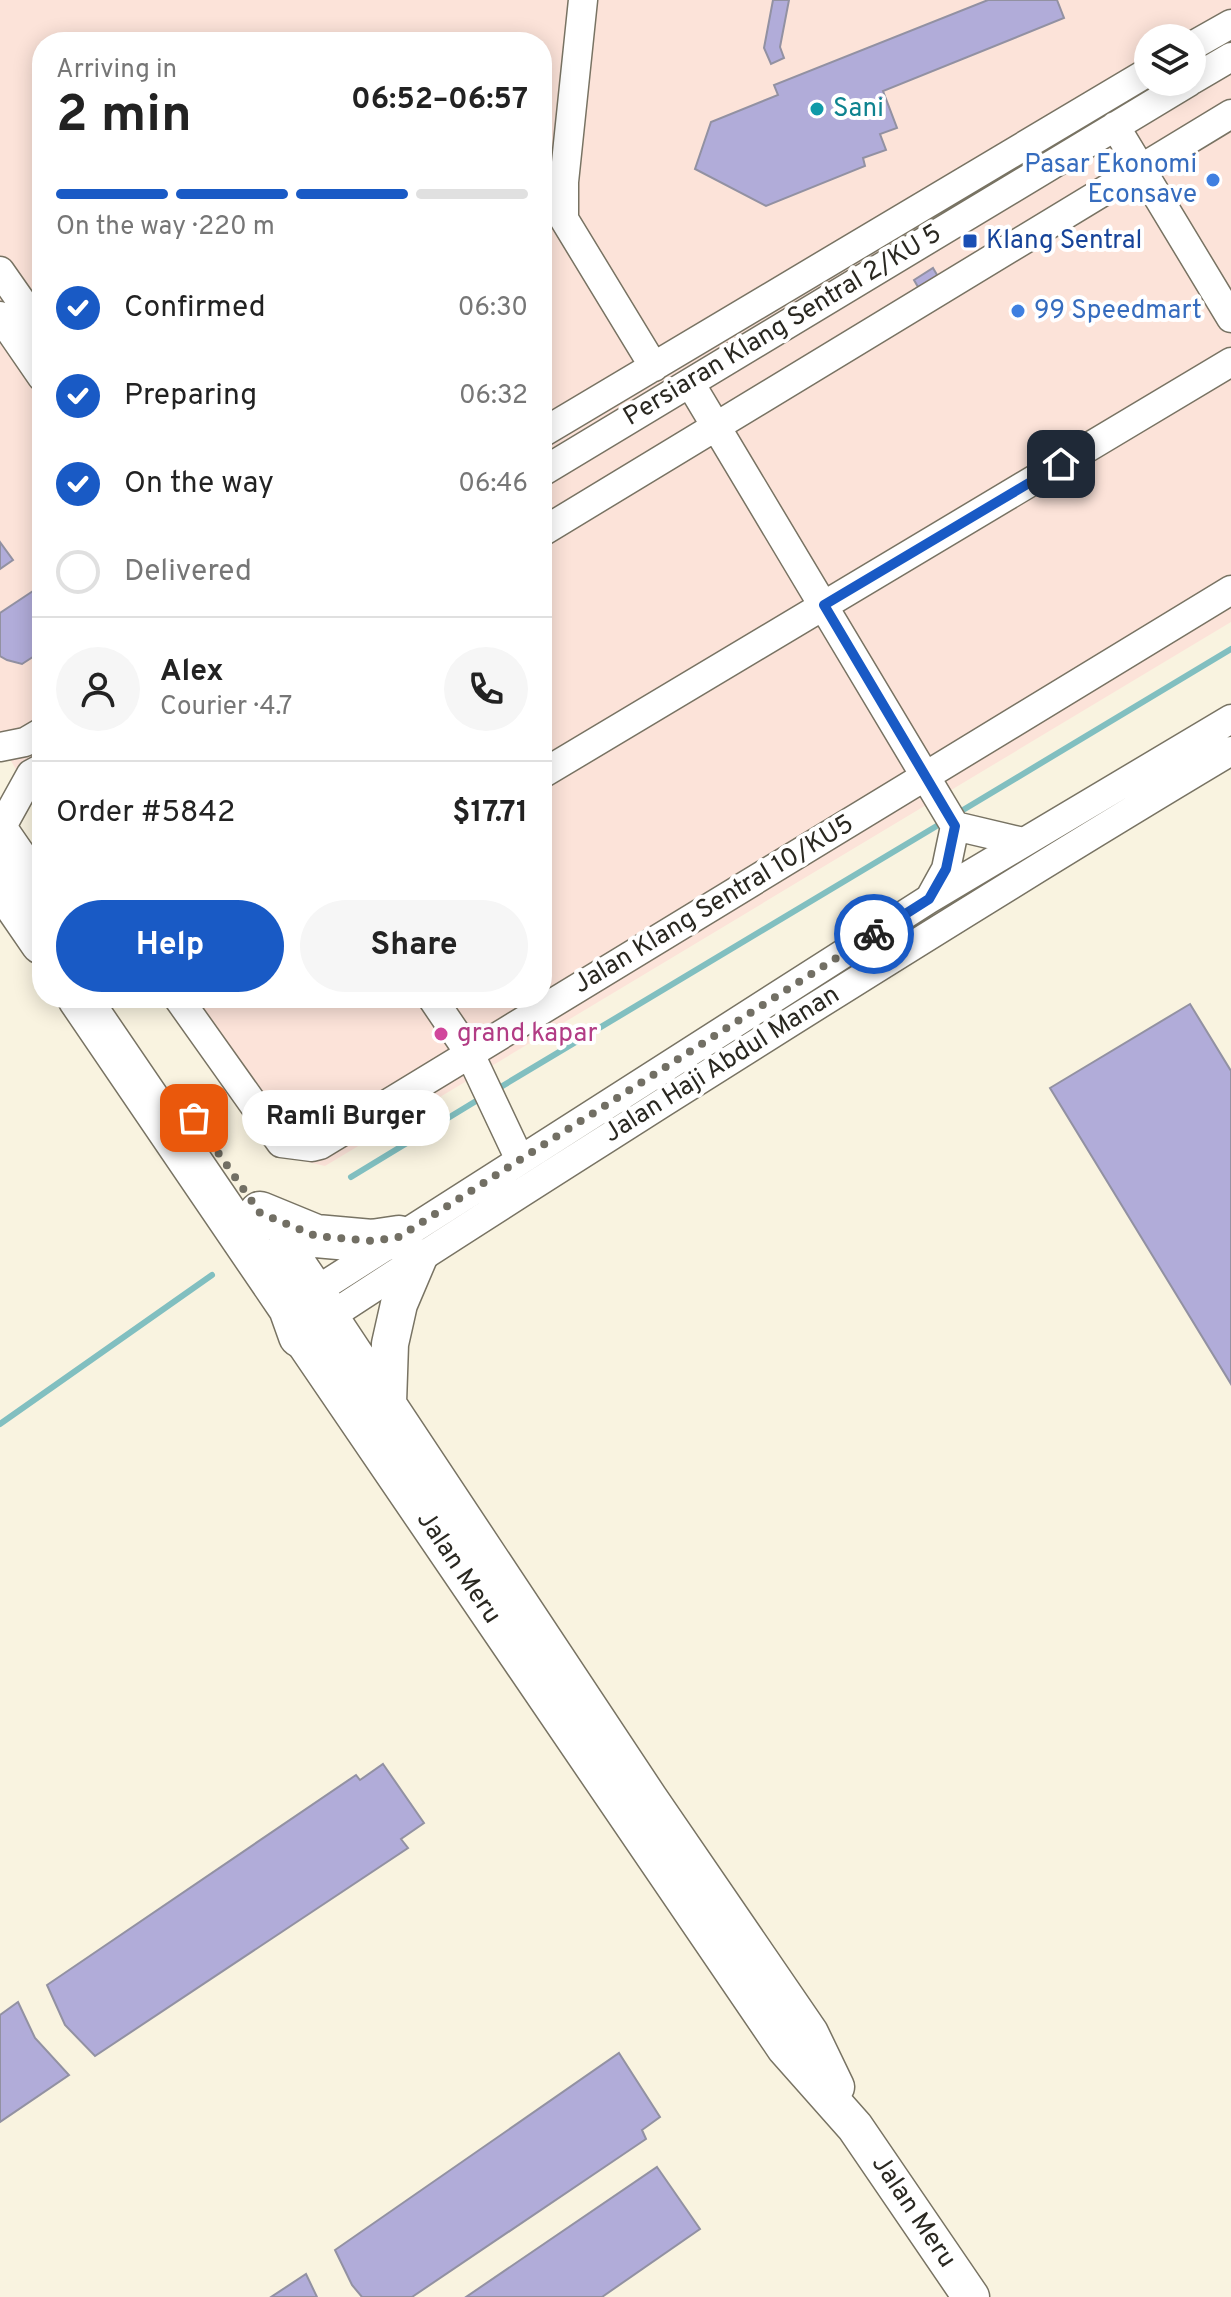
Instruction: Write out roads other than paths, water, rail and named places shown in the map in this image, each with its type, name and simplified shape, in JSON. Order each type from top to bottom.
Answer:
[{"type":"highway","points":[[0,833],[32,882]]},
{"type":"highway","points":[[0,882],[32,928]]},
{"type":"highway","name":"Jalan Meru","points":[[86,1008],[308,1313]]},
{"type":"highway","name":"Jalan Meru","points":[[119,1008],[260,1213],[308,1313]]},
{"type":"highway","points":[[260,1213],[316,1236],[409,1247]]},
{"type":"main road","points":[[388,1403],[390,1344],[409,1247]]},
{"type":"main road","name":"Jalan Meru","points":[[308,1313],[388,1403],[649,1798],[810,2033],[855,2127]]},
{"type":"main road","name":"Jalan Meru","points":[[308,1313],[785,2048],[855,2127],[971,2297]]},
{"type":"street","points":[[583,0],[564,182],[564,219],[654,367]]},
{"type":"street","points":[[1206,38],[1231,24]]},
{"type":"street","name":"Persiaran Klang Sentral 2/KU 5","points":[[1206,72],[1231,57]]},
{"type":"street","name":"Persiaran Klang Sentral 2/KU 5","points":[[552,427],[1134,80]]},
{"type":"street","name":"Persiaran Klang Sentral 2/KU 5","points":[[552,466],[1165,96]]},
{"type":"street","points":[[552,526],[1231,114]]},
{"type":"street","points":[[1115,126],[1231,318]]},
{"type":"street","points":[[0,271],[32,317]]},
{"type":"street","points":[[0,316],[32,360]]},
{"type":"street","points":[[552,768],[1231,362]]},
{"type":"street","points":[[690,383],[955,826],[946,869],[929,899]]},
{"type":"street","name":"Jalan Klang Sentral 10/KU5","points":[[552,1004],[1231,590]]},
{"type":"street","name":"Jalan Haji Abdul Manan","points":[[409,1247],[520,1160],[929,899],[1231,719]]},
{"type":"street","points":[[0,747],[32,738]]},
{"type":"street","name":"Jalan Haji Abdul Manan","points":[[308,1313],[409,1247],[1231,751]]},
{"type":"street","points":[[0,833],[32,773]]},
{"type":"street","points":[[955,826],[1023,842]]},
{"type":"street","name":"Jalan Klang Sentral 10/KU5","points":[[185,1008],[281,1143],[312,1147],[546,1008]]},
{"type":"street","points":[[439,1008],[470,1054],[520,1160]]},
{"type":"waterway","points":[[958,813],[1231,649]]},
{"type":"waterway","points":[[494,1091],[945,821]]},
{"type":"waterway","points":[[351,1177],[481,1098]]},
{"type":"waterway","points":[[0,1424],[212,1275]]},
{"type":"place","name":"Sani","points":[[817,109]]},
{"type":"place","name":"Pasar Ekonomi Econsave","points":[[1213,180]]},
{"type":"place","name":"Klang Sentral","points":[[970,241]]},
{"type":"place","name":"99 Speedmart","points":[[1018,311]]},
{"type":"place","name":"grand kapar","points":[[441,1034]]},
{"type":"place","name":"Ramli Burger","points":[[194,1118]]}]
